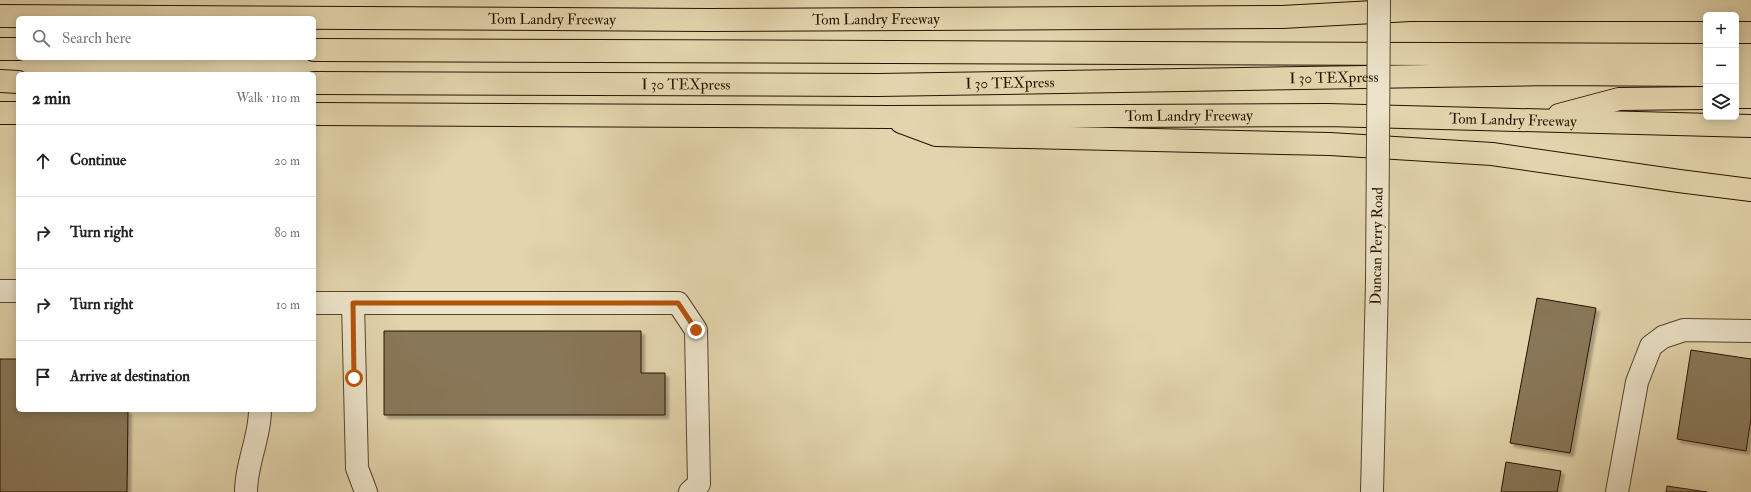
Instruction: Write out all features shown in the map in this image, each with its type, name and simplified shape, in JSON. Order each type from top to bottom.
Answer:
[{"type":"highway","points":[[1410,10],[1452,0]]},
{"type":"highway","name":"Tom Landry Freeway","points":[[316,18],[718,20],[1282,17],[1410,10],[1751,10]]},
{"type":"highway","name":"Tom Landry Freeway","points":[[0,16],[16,16]]},
{"type":"highway","points":[[0,49],[16,49]]},
{"type":"highway","name":"I 30 TEXpress","points":[[316,50],[1703,55]]},
{"type":"highway","points":[[1739,55],[1751,55]]},
{"type":"highway","name":"I 30 TEXpress","points":[[316,83],[878,85],[1550,74],[1703,75]]},
{"type":"highway","points":[[1739,75],[1751,76]]},
{"type":"highway","points":[[0,82],[16,82]]},
{"type":"highway","points":[[1739,97],[1751,97]]},
{"type":"highway","points":[[1534,121],[1619,99],[1703,98]]},
{"type":"highway","points":[[0,113],[16,113]]},
{"type":"highway","name":"Tom Landry Freeway","points":[[316,114],[889,117],[1327,115],[1751,126]]},
{"type":"highway","points":[[889,117],[936,135],[1330,144],[1492,154],[1751,190]]},
{"type":"street","name":"Duncan Perry Road","points":[[1372,492],[1377,282],[1379,0]]},
{"type":"street","points":[[0,291],[16,291]]},
{"type":"street","points":[[316,303],[678,303],[696,330],[699,484],[690,492]]},
{"type":"street","points":[[353,303],[357,468],[366,492]]},
{"type":"street","points":[[1617,492],[1637,382],[1651,346],[1663,336],[1684,330],[1751,331]]},
{"type":"street","points":[[246,492],[248,468],[260,419],[260,412]]},
{"type":"building","points":[[1537,298],[1596,308],[1570,453],[1510,443]]},
{"type":"building","points":[[384,331],[641,331],[641,373],[665,373],[665,415],[384,415]]},
{"type":"building","points":[[1691,350],[1751,359],[1751,418],[1746,451],[1677,439]]},
{"type":"building","points":[[0,359],[16,359],[16,412],[128,412],[127,492],[0,492]]},
{"type":"building","points":[[1506,462],[1561,471],[1557,492],[1501,492]]},
{"type":"building","points":[[1667,486],[1707,492],[1666,492]]},
{"type":"route","points":[[354,378],[353,303],[678,303],[696,330]]}]
